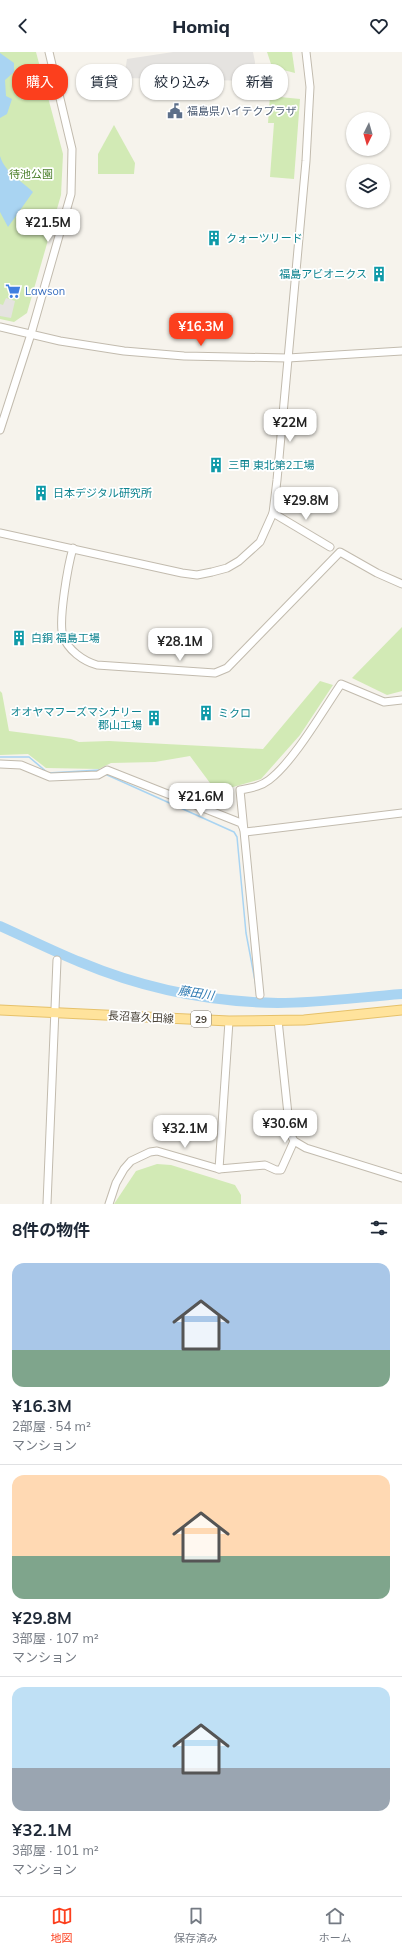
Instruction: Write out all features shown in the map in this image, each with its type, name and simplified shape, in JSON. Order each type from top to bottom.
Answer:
[{"type":"main road","name":"長沼喜久田線","points":[[0,1010],[229,1021],[324,1018],[402,1010]]},
{"type":"street","points":[[0,430],[31,334],[71,194],[72,149],[49,52]]},
{"type":"street","points":[[0,533],[197,575],[227,568],[250,552],[260,542],[273,513],[288,358],[307,139],[310,87],[306,52]]},
{"type":"street","points":[[0,327],[124,351],[184,356],[288,358],[402,351]]},
{"type":"street","points":[[273,513],[330,546]]},
{"type":"street","points":[[73,548],[68,566],[61,628],[66,644],[81,658],[97,665],[215,673],[227,668],[340,552],[377,574],[402,584]]},
{"type":"street","points":[[260,995],[240,790],[256,787],[268,781],[283,768],[341,684],[384,702],[402,700]]},
{"type":"street","points":[[0,764],[21,765],[50,778],[98,775],[108,770],[241,823],[244,832]]},
{"type":"street","points":[[244,832],[402,813]]},
{"type":"street","points":[[47,1204],[57,960]]},
{"type":"street","points":[[278,1020],[290,1133],[294,1142],[306,1148],[402,1178]]},
{"type":"street","points":[[219,1169],[229,1021]]},
{"type":"street","points":[[109,1204],[116,1183],[124,1169],[131,1161],[144,1153],[157,1151],[219,1169],[265,1165],[276,1170],[281,1170],[294,1142]]},
{"type":"green space","name":"待池公園","points":[[0,52],[36,52],[39,64],[12,64],[12,100],[49,100],[63,154],[61,195],[27,313],[14,322],[0,319]]},
{"type":"green space","points":[[267,52],[292,52],[295,73],[288,71],[288,64],[271,64]]},
{"type":"green space","points":[[288,98],[300,99],[294,179],[270,177],[274,123],[268,123],[270,100],[288,100]]},
{"type":"green space","points":[[114,125],[135,163],[134,174],[98,174],[98,154]]},
{"type":"green space","points":[[402,627],[402,691],[387,695],[352,678]]},
{"type":"green space","points":[[320,681],[333,685],[300,735],[261,779],[233,787],[210,783],[190,756],[155,762],[111,763],[99,769],[46,768],[28,754],[0,755],[0,691],[2,693],[9,731],[71,739],[79,742],[109,741],[263,749]]},
{"type":"green space","points":[[157,1164],[171,1165],[235,1185],[241,1195],[241,1204],[114,1204],[136,1171]]},
{"type":"shaded area","points":[[173,52],[253,52],[255,62],[255,64],[232,64],[232,81],[224,80],[224,64],[140,64],[140,78],[132,78],[132,64],[126,64],[127,59]]},
{"type":"shaded area","points":[[6,298],[15,301],[11,318],[0,316],[0,304],[3,305]]},
{"type":"water","points":[[0,53],[14,64],[12,64],[12,74],[5,80],[6,96],[12,99],[7,114],[0,118]]},
{"type":"water","points":[[0,156],[9,172],[33,192],[8,227],[0,212]]},
{"type":"waterway","points":[[0,757],[29,757],[48,773],[100,770]]},
{"type":"waterway","points":[[105,774],[234,832],[237,837],[246,933],[256,986]]},
{"type":"waterway","name":"藤田川","points":[[0,926],[80,962],[104,971],[177,992],[228,1000],[278,1003],[324,1001],[402,994]]},
{"type":"place","name":"福島県ハイテクプラザ","points":[[175,111]]},
{"type":"place","name":"クォーツリード","points":[[214,238]]},
{"type":"place","name":"福島アビオニクス","points":[[379,274]]},
{"type":"place","name":"Lawson","points":[[13,291]]},
{"type":"place","name":"三甲 東北第2工場","points":[[216,465]]},
{"type":"place","name":"日本デジタル研究所","points":[[41,493]]},
{"type":"place","name":"白銅 福島工場","points":[[19,638]]},
{"type":"place","name":"ミクロ","points":[[206,713]]},
{"type":"place","name":"オオヤマフーズマシナリー 郡山工場","points":[[154,718]]}]
